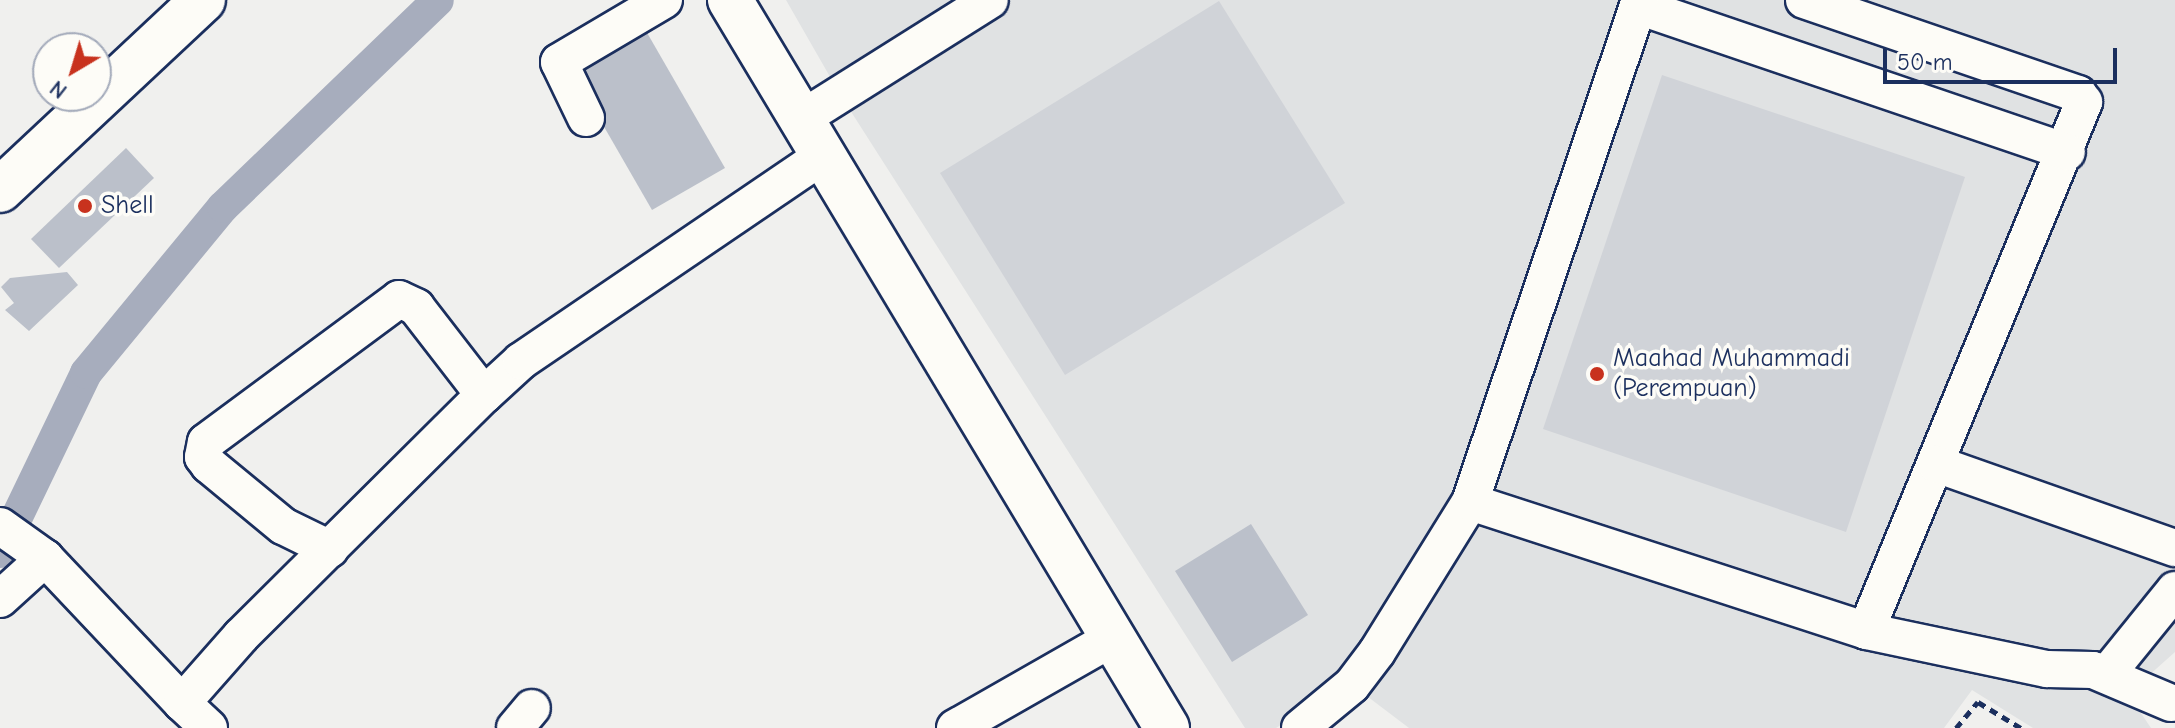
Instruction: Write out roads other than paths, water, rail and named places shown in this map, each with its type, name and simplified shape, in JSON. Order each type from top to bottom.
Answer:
[{"type":"main road","points":[[0,190],[203,0]]},
{"type":"main road","points":[[730,0],[1167,728]]},
{"type":"street","points":[[586,118],[559,62],[664,0]]},
{"type":"street","points":[[801,119],[990,0]]},
{"type":"street","points":[[1804,0],[2078,94],[2084,105],[1866,631]]},
{"type":"street","points":[[1300,728],[1352,685],[1369,663],[1470,502],[1639,3],[2067,152]]},
{"type":"street","points":[[182,703],[330,549],[521,361],[823,156]]},
{"type":"street","points":[[330,549],[283,526],[209,465],[203,457],[206,442],[399,299],[416,307],[484,395]]},
{"type":"street","points":[[1936,464],[2175,548]]},
{"type":"street","points":[[1470,502],[1866,631],[2047,669],[2107,674],[2174,706]]},
{"type":"street","points":[[0,599],[25,542],[120,643],[209,728]]},
{"type":"street","points":[[2107,674],[2175,590]]},
{"type":"street","points":[[955,728],[1113,638]]},
{"type":"waterway","points":[[0,552],[86,373],[223,207],[438,0]]},
{"type":"place","name":"Shell","points":[[85,206]]},
{"type":"place","name":"Maahad Muhammadi (Perempuan)","points":[[1597,374]]}]
